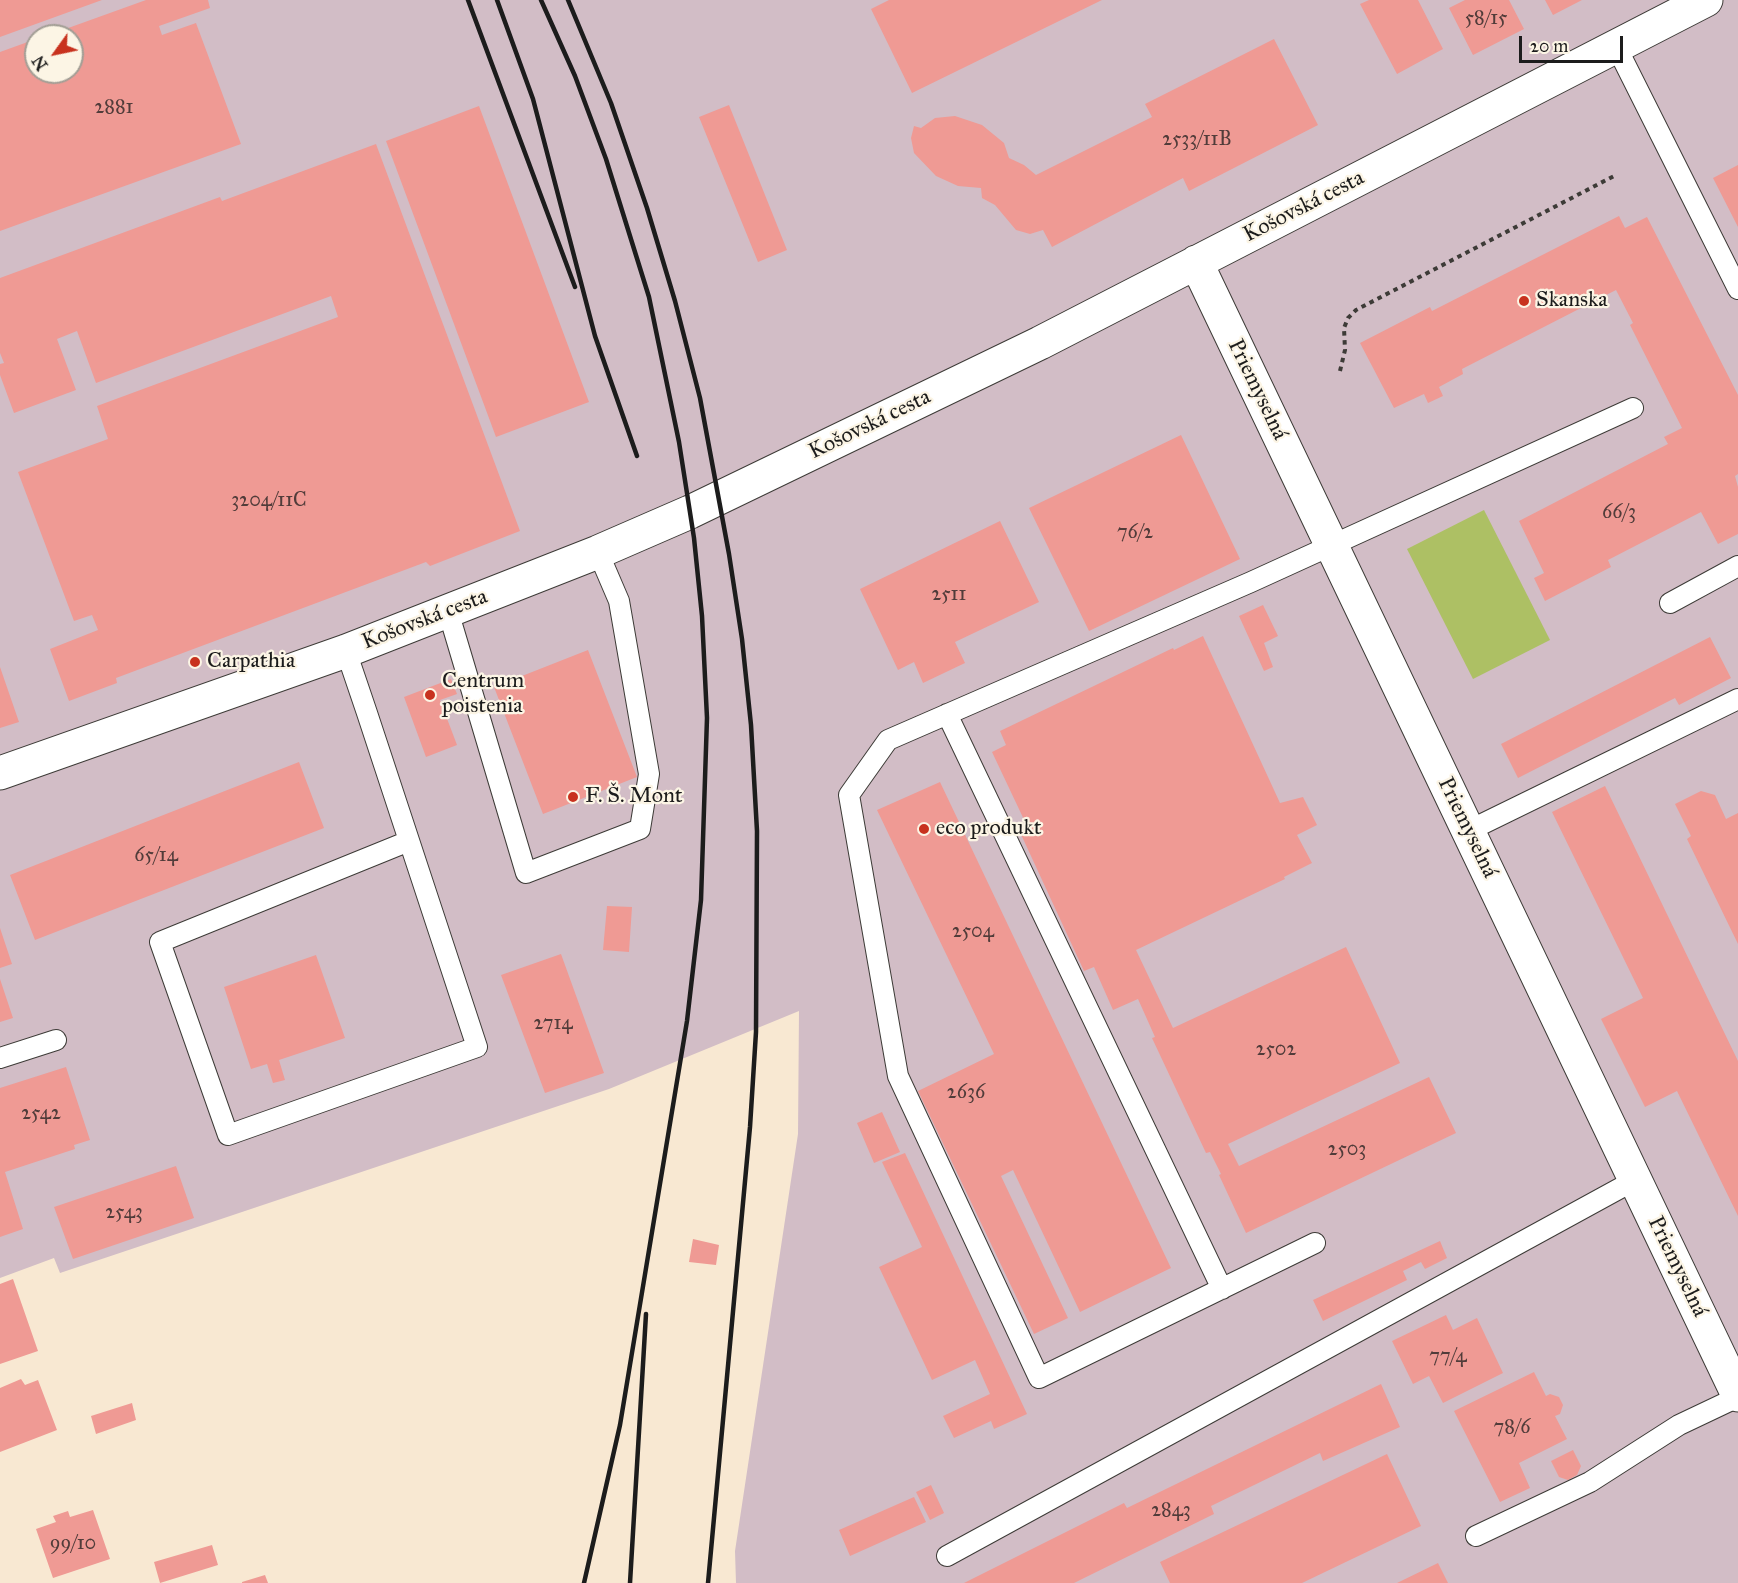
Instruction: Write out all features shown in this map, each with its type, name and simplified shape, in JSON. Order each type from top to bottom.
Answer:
[{"type":"street","name":"Košovská cesta","points":[[0,773],[346,651],[598,552],[690,512],[1008,358],[1706,0]]},
{"type":"street","name":"Priemyselná","points":[[1196,262],[1738,1396]]},
{"type":"lane","points":[[1616,46],[1738,289]]},
{"type":"lane","points":[[1315,1243],[1039,1378],[898,1076],[849,795],[888,740],[1332,545],[1633,408]]},
{"type":"lane","points":[[448,611],[526,873],[640,829],[649,774],[619,601],[598,552]]},
{"type":"lane","points":[[1670,603],[1738,566]]},
{"type":"lane","points":[[346,651],[409,841],[477,1047],[228,1135],[160,942],[409,841]]},
{"type":"lane","points":[[1468,831],[1737,699]]},
{"type":"lane","points":[[947,714],[1222,1289]]},
{"type":"lane","points":[[0,1058],[56,1040]]},
{"type":"lane","points":[[947,1556],[1635,1180]]},
{"type":"lane","points":[[1476,1536],[1590,1482],[1679,1425],[1738,1396]]},
{"type":"path","points":[[1340,371],[1345,350],[1344,328],[1348,318],[1356,310],[1614,176]]},
{"type":"shaded area","points":[[0,0],[1738,0],[1738,1583],[736,1583],[735,1551],[798,1134],[799,1011],[609,1089],[60,1273],[54,1258],[0,1278]]},
{"type":"green space","points":[[1484,510],[1550,640],[1473,679],[1407,549]]},
{"type":"building","points":[[0,0],[102,0],[36,24],[24,24],[24,28],[0,37]]},
{"type":"building","points":[[146,0],[208,0],[210,8],[159,26],[162,35],[196,23],[241,144],[0,231],[0,52],[24,43],[24,84],[84,84],[84,24],[79,24]]},
{"type":"building","points":[[889,0],[1102,0],[912,93],[871,9]]},
{"type":"building","points":[[1369,0],[1418,0],[1443,49],[1397,74],[1360,4]]},
{"type":"building","points":[[1465,0],[1509,0],[1524,29],[1473,55],[1449,8]]},
{"type":"building","points":[[1545,0],[1582,0],[1553,15]]},
{"type":"building","points":[[1274,39],[1318,125],[1189,191],[1183,178],[1052,247],[1043,230],[1030,234],[1016,230],[995,205],[982,198],[981,188],[958,186],[936,176],[914,153],[911,138],[914,126],[921,128],[935,118],[955,116],[982,125],[1004,143],[1009,158],[1024,165],[1036,175],[1152,117],[1145,104]]},
{"type":"building","points":[[729,105],[787,250],[758,262],[699,117]]},
{"type":"building","points":[[479,106],[589,402],[496,437],[386,141]]},
{"type":"building","points":[[376,144],[520,531],[430,566],[426,562],[116,678],[117,683],[69,701],[50,649],[98,630],[92,615],[74,621],[18,472],[108,439],[97,406],[338,317],[331,296],[96,383],[77,331],[57,339],[76,390],[14,413],[0,375],[0,364],[4,363],[0,353],[0,278],[220,197],[222,201]]},
{"type":"building","points":[[1738,165],[1738,227],[1713,178]]},
{"type":"building","points":[[1619,216],[1625,228],[1647,217],[1738,395],[1738,474],[1735,476],[1738,487],[1738,534],[1718,544],[1701,512],[1608,560],[1611,567],[1545,601],[1534,578],[1544,573],[1519,521],[1668,444],[1664,437],[1682,428],[1630,325],[1633,323],[1616,290],[1462,369],[1463,374],[1439,387],[1443,396],[1428,403],[1424,394],[1394,408],[1360,343],[1430,307],[1432,311]]},
{"type":"building","points":[[1181,435],[1240,559],[1089,631],[1029,508]]},
{"type":"building","points":[[1000,521],[1039,602],[955,642],[965,663],[923,683],[914,662],[898,670],[860,589]]},
{"type":"building","points":[[1263,605],[1278,636],[1264,643],[1273,667],[1264,671],[1239,616]]},
{"type":"building","points":[[1203,636],[1280,803],[1303,797],[1317,825],[1297,835],[1312,863],[1284,877],[1285,879],[1136,950],[1173,1028],[1346,947],[1400,1063],[1228,1144],[1239,1166],[1429,1077],[1456,1133],[1246,1233],[1219,1175],[1221,1174],[1210,1152],[1206,1153],[1152,1038],[1155,1037],[1138,999],[1113,1010],[1094,967],[1084,971],[1019,830],[1027,826],[992,752],[1006,745],[1000,731],[1173,648],[1174,650]]},
{"type":"building","points":[[1710,637],[1731,678],[1679,705],[1675,698],[1518,778],[1501,744]]},
{"type":"building","points":[[588,650],[637,777],[543,814],[494,687]]},
{"type":"building","points":[[0,667],[19,722],[0,728]]},
{"type":"building","points":[[451,679],[457,694],[440,700],[457,745],[426,757],[404,697]]},
{"type":"building","points":[[299,762],[324,828],[35,940],[10,875]]},
{"type":"building","points":[[940,782],[1171,1268],[1080,1312],[1013,1170],[1001,1176],[1068,1318],[1034,1334],[918,1091],[994,1054],[877,810]]},
{"type":"building","points":[[1605,786],[1738,1061],[1738,1216],[1677,1091],[1645,1107],[1601,1019],[1643,998],[1552,812]]},
{"type":"building","points":[[1701,791],[1715,795],[1726,819],[1738,813],[1738,944],[1687,839],[1691,836],[1675,804]]},
{"type":"building","points":[[607,906],[632,907],[629,952],[603,950]]},
{"type":"building","points":[[0,928],[12,964],[0,968]]},
{"type":"building","points":[[561,954],[604,1073],[545,1093],[501,975]]},
{"type":"building","points":[[316,955],[345,1038],[279,1060],[285,1080],[273,1083],[267,1064],[251,1069],[224,987]]},
{"type":"building","points":[[0,979],[13,1018],[0,1022]]},
{"type":"building","points":[[66,1067],[90,1140],[74,1145],[75,1149],[5,1172],[23,1229],[0,1237],[0,1088]]},
{"type":"building","points":[[882,1112],[900,1152],[874,1163],[857,1123]]},
{"type":"building","points":[[905,1153],[1027,1414],[994,1429],[991,1421],[954,1438],[943,1416],[990,1394],[975,1360],[932,1380],[879,1267],[922,1247],[882,1162]]},
{"type":"building","points":[[176,1166],[194,1218],[73,1259],[54,1207]]},
{"type":"building","points":[[693,1239],[719,1245],[716,1265],[689,1262]]},
{"type":"building","points":[[1440,1241],[1447,1258],[1425,1269],[1421,1262],[1403,1271],[1407,1280],[1323,1321],[1313,1300]]},
{"type":"building","points":[[13,1279],[38,1351],[0,1364],[0,1284]]},
{"type":"building","points":[[1446,1315],[1453,1330],[1477,1318],[1503,1373],[1443,1403],[1429,1376],[1413,1384],[1392,1341]]},
{"type":"building","points":[[1534,1372],[1546,1396],[1550,1394],[1559,1397],[1563,1405],[1560,1414],[1555,1416],[1567,1439],[1519,1463],[1530,1488],[1500,1502],[1454,1411]]},
{"type":"building","points":[[21,1379],[25,1385],[38,1380],[57,1430],[0,1452],[0,1388]]},
{"type":"building","points":[[1381,1384],[1400,1427],[1323,1461],[1320,1453],[1211,1506],[1214,1514],[1074,1583],[964,1583],[1124,1503],[1127,1508]]},
{"type":"building","points":[[132,1403],[136,1420],[96,1434],[91,1416]]},
{"type":"building","points":[[1573,1450],[1581,1466],[1577,1475],[1568,1480],[1559,1477],[1551,1461]]},
{"type":"building","points":[[1387,1454],[1421,1526],[1302,1583],[1170,1583],[1160,1562]]},
{"type":"building","points":[[931,1485],[944,1513],[930,1520],[916,1492]]},
{"type":"building","points":[[914,1497],[926,1522],[850,1556],[839,1530]]},
{"type":"building","points":[[93,1510],[110,1559],[53,1578],[36,1529],[56,1522],[53,1516],[68,1511],[70,1517]]},
{"type":"building","points":[[212,1545],[218,1565],[160,1583],[154,1562]]},
{"type":"building","points":[[1438,1563],[1448,1583],[1397,1583]]},
{"type":"building","points":[[265,1575],[268,1583],[242,1583],[242,1582]]},
{"type":"railway","points":[[468,0],[575,287]]},
{"type":"railway","points":[[497,0],[533,99],[595,336],[637,456]]},
{"type":"railway","points":[[541,0],[575,76],[606,159],[649,297],[679,442],[694,538],[702,616],[707,718],[701,900],[687,1021],[620,1425],[584,1583]]},
{"type":"railway","points":[[568,0],[611,103],[647,208],[675,301],[700,398],[729,554],[742,639],[751,725],[757,831],[756,1032],[750,1127],[708,1583]]},
{"type":"railway","points":[[630,1583],[646,1314]]},
{"type":"place","name":"Skanska","points":[[1524,301]]},
{"type":"place","name":"Carpathia","points":[[195,662]]},
{"type":"place","name":"Centrum poistenia","points":[[430,695]]},
{"type":"place","name":"F. Š. Mont","points":[[573,797]]},
{"type":"place","name":"eco produkt","points":[[924,829]]}]
